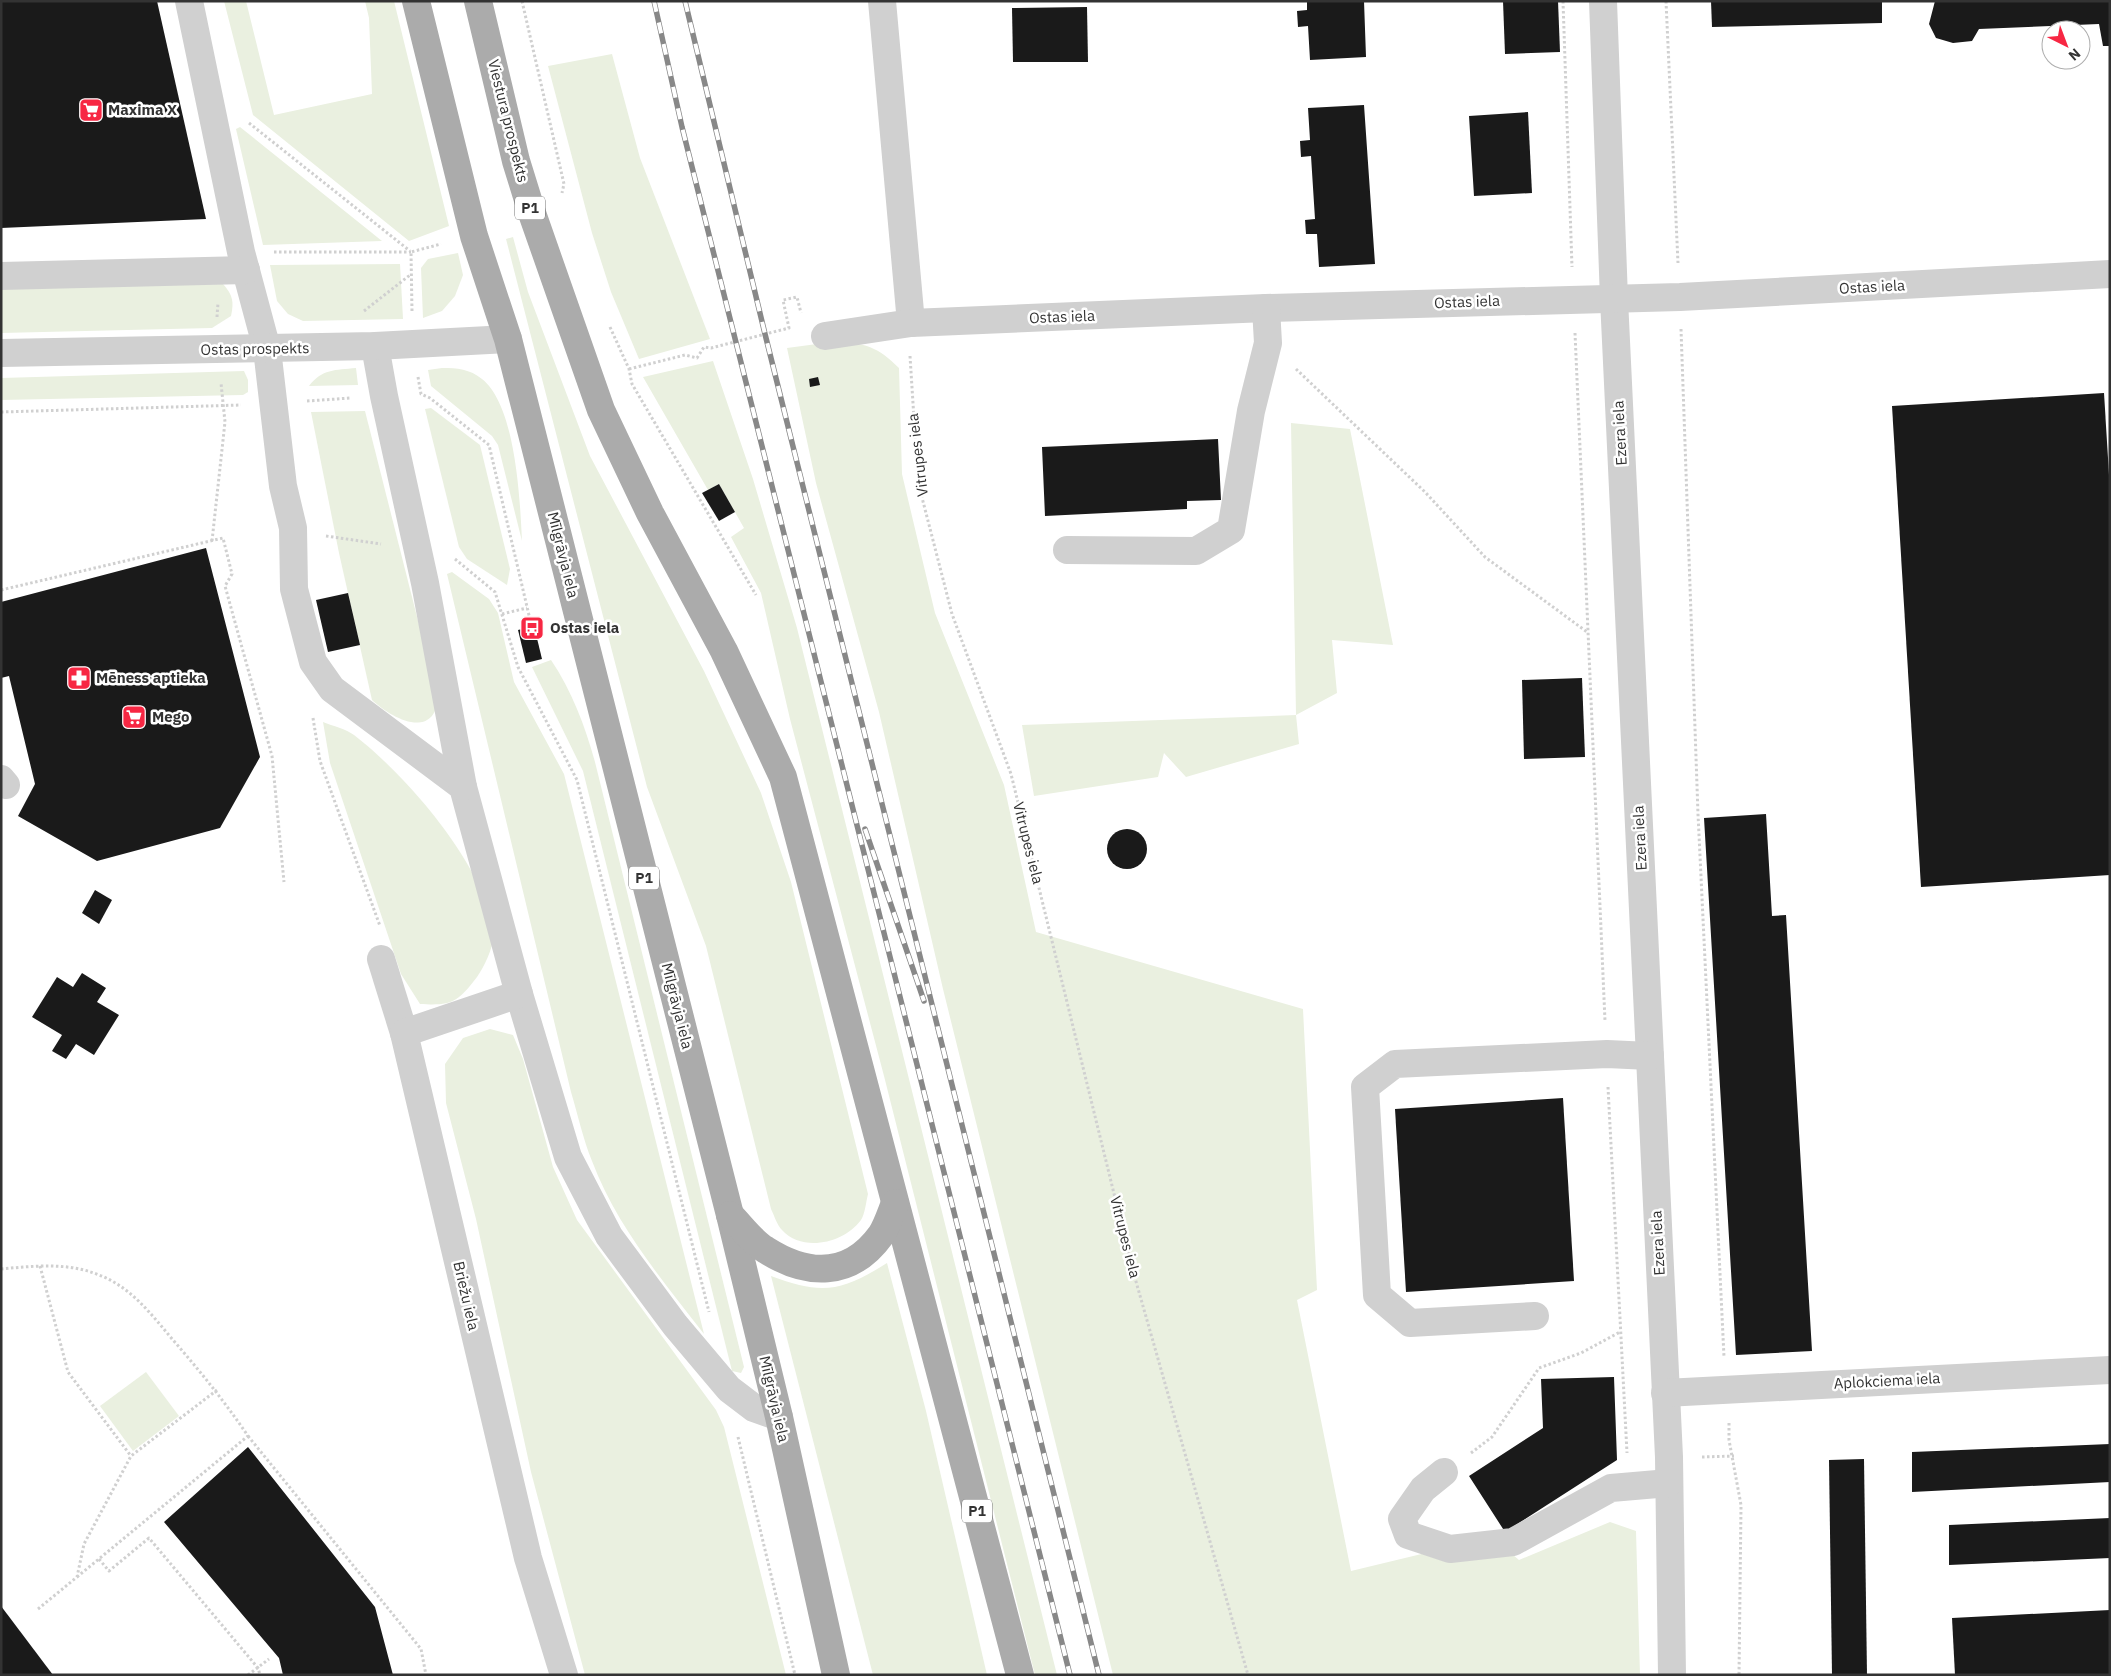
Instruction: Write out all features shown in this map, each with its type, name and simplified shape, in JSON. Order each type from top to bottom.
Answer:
[{"type":"main road","name":"P1","points":[[416,1],[474,236],[508,339]]},
{"type":"main road","name":"Viestura prospekts","points":[[478,1],[516,161],[601,410],[650,513],[724,651],[783,778],[895,1203]]},
{"type":"main road","name":"Mīlgrāvja iela","points":[[508,339],[730,1215],[836,1675]]},
{"type":"main road","name":"P1","points":[[895,1203],[1020,1675]]},
{"type":"main road","points":[[730,1215],[764,1250],[803,1268],[832,1269],[861,1257],[882,1234],[895,1203]]},
{"type":"street","points":[[189,1],[244,261],[267,349],[283,486],[293,528],[294,589],[313,662],[332,689],[463,787]]},
{"type":"street","points":[[882,1],[911,323]]},
{"type":"street","name":"Ezera iela","points":[[1603,1],[1614,299],[1670,1482],[1672,1675]]},
{"type":"street","points":[[1,276],[244,261]]},
{"type":"street","name":"Ostas iela","points":[[825,336],[911,323],[1266,308],[1680,297],[2110,274]]},
{"type":"street","points":[[1067,550],[1196,551],[1231,530],[1251,411],[1268,343],[1266,308]]},
{"type":"street","name":"Ostas prospekts","points":[[1,353],[330,348],[508,339]]},
{"type":"street","points":[[375,346],[384,396],[418,550],[463,787],[519,994],[568,1157],[609,1236],[675,1325],[729,1389],[754,1408],[778,1417]]},
{"type":"street","name":"Briežu iela","points":[[381,959],[404,1033],[528,1558],[564,1675]]},
{"type":"street","points":[[404,1033],[519,994]]},
{"type":"street","points":[[1535,1316],[1410,1323],[1377,1295],[1365,1087],[1395,1064],[1607,1054],[1650,1056]]},
{"type":"street","name":"Aplokciema iela","points":[[1665,1393],[2110,1370]]},
{"type":"street","points":[[1444,1472],[1423,1489],[1402,1519],[1408,1535],[1450,1549],[1513,1542],[1611,1488],[1670,1482]]},
{"type":"path","points":[[522,1],[564,184],[561,200]]},
{"type":"path","points":[[1563,1],[1573,299],[1607,1054],[1620,1332],[1630,1486]]},
{"type":"path","points":[[1666,1],[1680,297],[1699,824],[1723,1338],[1729,1440],[1741,1506],[1739,1675]]},
{"type":"path","points":[[213,112],[241,117],[411,252],[244,261]]},
{"type":"path","points":[[330,348],[354,320],[411,274]]},
{"type":"path","points":[[629,369],[684,355],[697,358],[704,347],[711,348],[789,328],[783,300],[798,297],[802,315]]},
{"type":"path","points":[[607,320],[629,369],[632,384],[756,595]]},
{"type":"path","name":"Vitrupes iela","points":[[911,323],[910,382],[918,482],[952,614],[1011,774],[1133,1271],[1248,1675]]},
{"type":"path","points":[[1268,343],[1425,492],[1485,557],[1588,632]]},
{"type":"path","points":[[417,367],[421,394],[430,398],[489,445],[532,628]]},
{"type":"path","points":[[308,401],[352,398]]},
{"type":"path","points":[[1,412],[248,404]]},
{"type":"path","points":[[212,541],[224,422],[222,405]]},
{"type":"path","points":[[293,528],[336,538],[451,556],[495,592],[518,667],[577,780],[710,1318]]},
{"type":"path","points":[[1,590],[223,538],[232,574],[225,586],[272,756],[284,882]]},
{"type":"path","points":[[502,614],[527,608]]},
{"type":"path","points":[[332,689],[312,717],[320,761],[381,929],[381,959]]},
{"type":"path","points":[[1,1269],[40,1266],[69,1267],[98,1274],[122,1285],[142,1304],[217,1390],[248,1436],[421,1649],[426,1675]]},
{"type":"path","points":[[40,1266],[68,1372],[131,1456]]},
{"type":"path","points":[[1444,1472],[1492,1437],[1539,1368],[1581,1353],[1620,1332]]},
{"type":"path","points":[[77,1577],[84,1544],[131,1456],[217,1390]]},
{"type":"path","points":[[38,1609],[248,1436]]},
{"type":"path","points":[[738,1438],[795,1675]]},
{"type":"path","points":[[99,1559],[108,1571],[148,1538],[258,1668],[260,1675]]},
{"type":"path","points":[[248,1675],[269,1659]]},
{"type":"green space","points":[[224,1],[246,1],[274,115],[372,94],[369,18],[365,1],[394,1],[449,226],[409,241],[253,115]]},
{"type":"green space","points":[[612,54],[640,158],[710,339],[639,359],[611,292],[592,233],[548,66]]},
{"type":"green space","points":[[240,127],[382,241],[263,245],[236,129]]},
{"type":"green space","points":[[513,237],[528,292],[590,456],[704,671],[761,793],[791,882],[868,1194],[861,1220],[854,1228],[834,1239],[812,1243],[791,1237],[780,1228],[771,1209],[706,946],[647,787],[506,239]]},
{"type":"green space","points":[[458,253],[463,275],[455,296],[442,311],[423,318],[421,268],[428,259]]},
{"type":"green space","points":[[400,264],[403,319],[303,321],[288,314],[277,301],[270,265]]},
{"type":"green space","points":[[223,284],[232,299],[231,316],[212,328],[1,333],[1,288]]},
{"type":"green space","points":[[817,344],[852,344],[870,347],[888,358],[899,368],[902,474],[935,613],[1004,785],[1036,932],[1303,1009],[1317,1290],[1297,1300],[1351,1571],[1492,1537],[1519,1560],[1610,1522],[1636,1531],[1640,1675],[1113,1675],[943,989],[879,712],[816,483],[787,348]]},
{"type":"green space","points":[[713,361],[753,479],[797,628],[1057,1675],[1035,1675],[884,1076],[790,719],[761,593],[731,537],[744,528],[719,484],[708,490],[643,377]]},
{"type":"green space","points":[[356,368],[358,385],[309,386],[324,373]]},
{"type":"green space","points":[[442,368],[463,370],[473,373],[482,379],[493,392],[502,410],[514,455],[520,502],[522,541],[498,445],[492,436],[431,386],[428,370]]},
{"type":"green space","points":[[244,371],[248,380],[248,392],[243,395],[1,400],[1,378]]},
{"type":"green space","points":[[431,408],[480,445],[510,569],[507,585],[467,559],[459,547],[425,409]]},
{"type":"green space","points":[[365,411],[438,700],[434,712],[428,720],[419,722],[410,722],[399,718],[372,700],[339,553],[311,412]]},
{"type":"green space","points":[[1291,423],[1350,429],[1393,645],[1332,640],[1337,693],[1296,715]]},
{"type":"green space","points":[[452,572],[489,599],[498,613],[514,682],[564,774],[704,1334],[656,1272],[627,1230],[602,1185],[586,1144],[571,1092],[447,574]]},
{"type":"green space","points":[[551,660],[577,709],[595,762],[744,1367],[741,1373],[732,1371],[583,771],[532,667]]},
{"type":"green space","points":[[1296,715],[1299,744],[1186,777],[1164,753],[1158,777],[1034,796],[1022,725]]},
{"type":"green space","points":[[323,722],[354,735],[397,773],[441,825],[461,853],[477,881],[488,909],[493,935],[492,945],[477,977],[465,992],[453,1001],[440,1004],[420,1004],[401,974],[330,763]]},
{"type":"green space","points":[[490,1029],[513,1035],[523,1059],[553,1167],[577,1220],[716,1410],[724,1427],[786,1675],[585,1675],[531,1472],[476,1219],[446,1103],[445,1064],[463,1038]]},
{"type":"green space","points":[[887,1263],[926,1411],[987,1675],[873,1675],[771,1276],[804,1286],[831,1288],[857,1280]]},
{"type":"green space","points":[[146,1372],[179,1416],[133,1451],[100,1406]]},
{"type":"building","name":"Maxima X","points":[[1,1],[157,1],[206,219],[1,228]]},
{"type":"building","points":[[1307,1],[1364,1],[1366,57],[1310,60],[1308,26],[1298,27],[1297,11],[1307,10]]},
{"type":"building","points":[[1503,1],[1558,1],[1560,52],[1505,54]]},
{"type":"building","points":[[1711,1],[1882,1],[1882,23],[1712,27]]},
{"type":"building","points":[[1935,1],[2110,1],[2110,46],[2103,46],[2099,24],[2091,24],[2091,20],[2041,20],[2041,26],[1979,29],[1972,41],[1953,43],[1936,38],[1929,24]]},
{"type":"building","points":[[1087,7],[1088,62],[1013,62],[1012,8]]},
{"type":"building","points":[[1364,105],[1375,264],[1319,267],[1317,234],[1306,234],[1305,220],[1315,219],[1311,156],[1301,157],[1300,141],[1310,140],[1308,108]]},
{"type":"building","points":[[1528,112],[1532,193],[1474,196],[1469,116]]},
{"type":"building","points":[[818,377],[820,385],[810,387],[809,379]]},
{"type":"building","points":[[2104,393],[2110,491],[2110,875],[1921,887],[1892,406]]},
{"type":"building","points":[[1218,439],[1221,500],[1187,501],[1187,509],[1045,516],[1042,447]]},
{"type":"building","points":[[719,484],[735,512],[719,521],[702,493]]},
{"type":"building","name":"Mego","points":[[206,548],[260,757],[220,828],[97,861],[18,816],[35,784],[9,676],[1,678],[1,602]]},
{"type":"building","points":[[348,593],[360,645],[328,652],[316,600]]},
{"type":"building","points":[[534,626],[542,659],[526,663],[518,630]]},
{"type":"building","points":[[1582,678],[1585,757],[1524,759],[1522,680]]},
{"type":"building","points":[[1766,814],[1772,916],[1786,915],[1812,1351],[1736,1355],[1704,818]]},
{"type":"building","points":[[1131,829],[1138,832],[1144,838],[1147,849],[1146,857],[1138,866],[1131,869],[1123,869],[1116,866],[1108,857],[1107,845],[1110,838],[1119,830]]},
{"type":"building","points":[[95,890],[112,900],[99,924],[82,913]]},
{"type":"building","points":[[82,973],[106,988],[97,1002],[119,1015],[94,1055],[76,1044],[66,1059],[52,1051],[62,1035],[32,1017],[57,977],[73,987]]},
{"type":"building","points":[[1563,1098],[1574,1281],[1406,1292],[1395,1109]]},
{"type":"building","points":[[1614,1377],[1617,1460],[1505,1532],[1469,1476],[1543,1428],[1541,1379]]},
{"type":"building","points":[[2110,1444],[2110,1482],[1912,1492],[1912,1452]]},
{"type":"building","points":[[248,1447],[375,1607],[393,1675],[283,1675],[279,1658],[164,1522]]},
{"type":"building","points":[[1864,1459],[1867,1675],[1832,1675],[1829,1460]]},
{"type":"building","points":[[2110,1518],[2110,1558],[1949,1565],[1949,1525]]},
{"type":"building","points":[[1,1606],[53,1675],[1,1675]]},
{"type":"building","points":[[2110,1610],[2110,1675],[1955,1675],[1952,1618]]},
{"type":"railway","points":[[654,1],[682,127],[1070,1675]]},
{"type":"railway","points":[[685,1],[765,334],[1099,1675]]},
{"type":"railway","points":[[865,829],[924,1001]]},
{"type":"place","name":"Maxima X","points":[[91,110]]},
{"type":"place","name":"Ostas iela","points":[[532,628]]},
{"type":"place","name":"Mēness aptieka","points":[[79,678]]},
{"type":"place","name":"Mego","points":[[134,717]]}]
